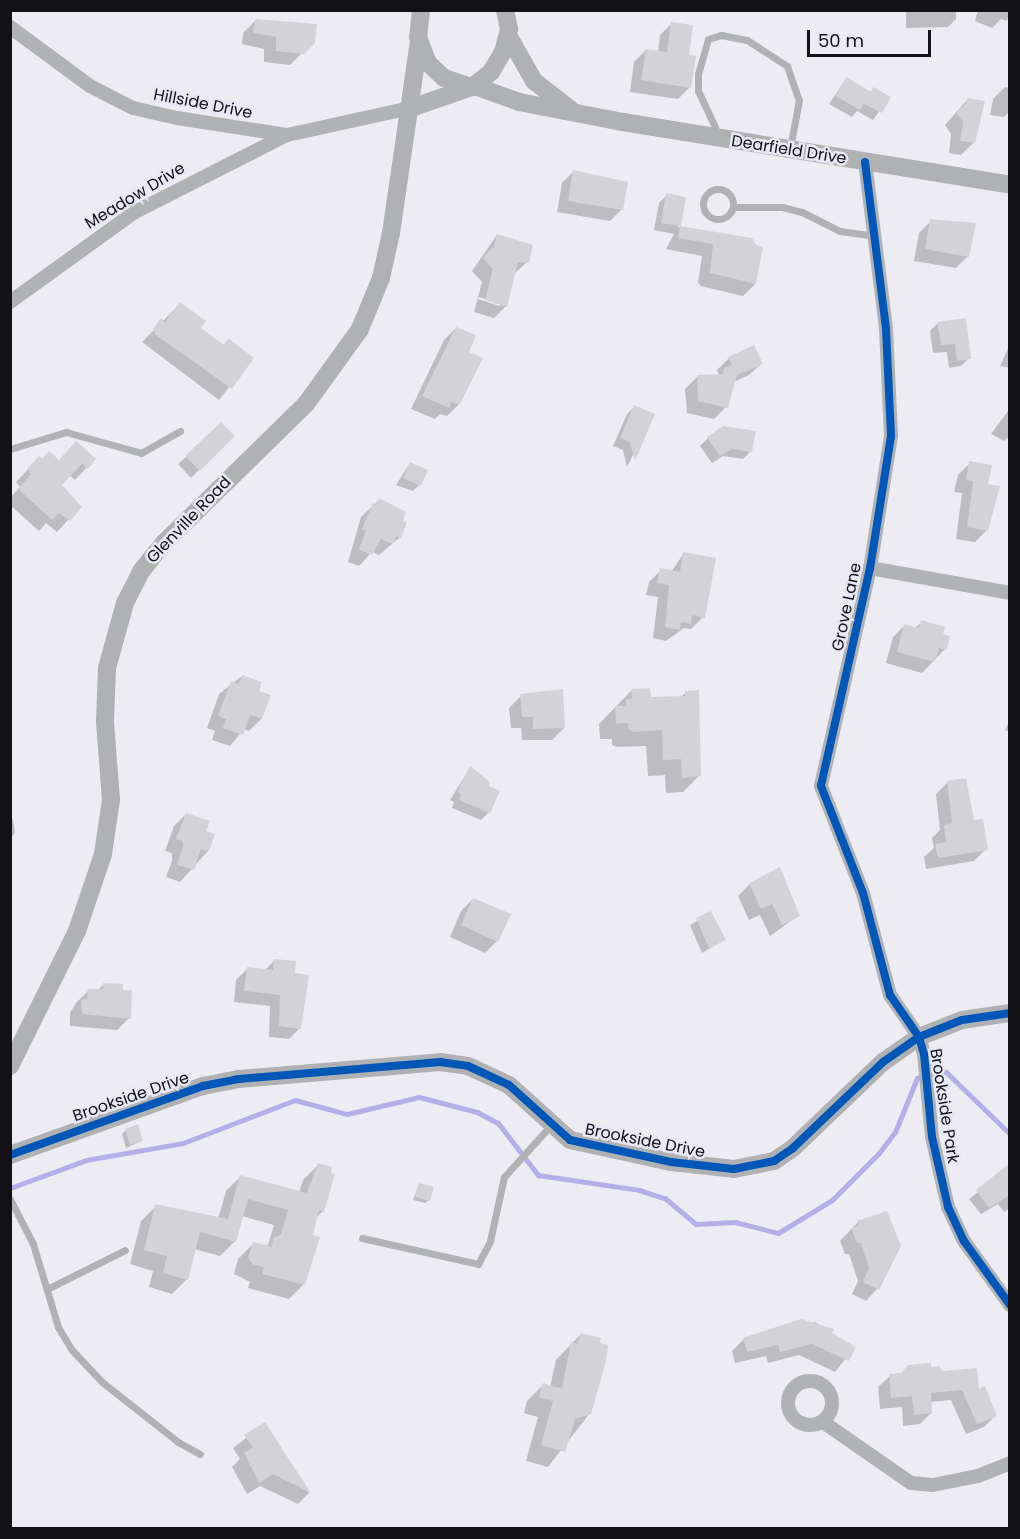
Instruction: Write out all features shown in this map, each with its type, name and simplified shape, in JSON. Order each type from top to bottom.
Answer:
[{"type":"main road","name":"Dearfield Drive","points":[[406,10],[435,71],[453,82],[473,86],[519,102],[570,109],[790,150],[1010,185]]},
{"type":"main road","name":"Glenville Road","points":[[10,1066],[77,931],[103,854],[111,800],[105,722],[107,668],[125,603],[142,570],[165,542],[306,404],[360,329],[381,278],[411,108],[421,10]]},
{"type":"main road","points":[[411,108],[473,86],[498,64],[508,37],[506,11]]},
{"type":"main road","name":"Dearfield Drive","points":[[508,37],[534,81],[570,109]]},
{"type":"main road","name":"Brookside Drive","points":[[10,1155],[203,1086],[239,1079],[440,1062],[490,1074],[509,1085],[570,1140],[671,1162],[734,1169],[774,1161],[814,1132],[883,1062],[922,1046],[962,1020],[1010,1013]]},
{"type":"street","name":"Hillside Drive","points":[[10,27],[71,74],[133,108],[219,126],[286,135],[411,108]]},
{"type":"street","name":"Meadow Drive","points":[[10,302],[135,212],[286,135]]},
{"type":"street","name":"Grove Lane","points":[[865,162],[892,404],[888,464],[870,568],[821,786],[863,893],[890,995],[922,1046]]},
{"type":"street","points":[[870,568],[1010,593]]},
{"type":"street","name":"Brookside Park","points":[[922,1046],[932,1137],[948,1207],[964,1241],[1010,1305]]},
{"type":"street","points":[[823,1422],[911,1482],[933,1485],[978,1476],[1010,1463]]},
{"type":"lane","points":[[714,137],[715,127],[698,91],[698,74],[708,39],[721,35],[747,40],[787,66],[799,100],[790,150]]},
{"type":"lane","points":[[720,188],[732,197],[733,207],[724,218],[714,219],[705,213],[702,204],[706,194],[720,188]]},
{"type":"lane","points":[[733,207],[782,207],[802,212],[840,231],[875,236]]},
{"type":"lane","points":[[10,449],[66,432],[141,453],[180,431]]},
{"type":"lane","points":[[362,1238],[478,1264],[496,1218],[502,1182],[525,1151],[551,1125]]},
{"type":"lane","points":[[11,1200],[33,1244],[58,1328],[72,1350],[102,1382],[178,1442],[200,1454]]},
{"type":"lane","points":[[47,1289],[125,1250]]},
{"type":"building","points":[[255,19],[317,24],[315,43],[304,54],[276,51],[276,37],[253,33]]},
{"type":"building","points":[[671,22],[693,25],[689,55],[696,56],[691,88],[641,80],[646,49],[667,52]]},
{"type":"building","points":[[846,77],[871,92],[873,87],[891,97],[882,113],[864,104],[860,110],[836,96]]},
{"type":"building","points":[[967,98],[985,101],[975,143],[960,141],[963,122],[956,112],[966,104]]},
{"type":"building","points":[[573,170],[628,182],[623,210],[568,201]]},
{"type":"building","points":[[666,193],[686,197],[681,226],[661,223]]},
{"type":"building","points":[[930,219],[976,223],[969,257],[925,249]]},
{"type":"building","points":[[680,226],[752,238],[756,245],[763,247],[756,284],[710,273],[713,244],[678,238]]},
{"type":"building","points":[[497,234],[533,245],[529,263],[518,262],[507,307],[485,300],[493,269],[483,258],[494,246]]},
{"type":"building","points":[[180,302],[206,321],[201,328],[224,345],[228,338],[254,358],[232,389],[156,335],[153,329],[161,318],[165,322]]},
{"type":"building","points":[[966,318],[971,359],[957,361],[955,344],[941,345],[937,322]]},
{"type":"building","points":[[456,327],[476,335],[469,352],[483,358],[460,404],[451,402],[449,408],[422,396]]},
{"type":"building","points":[[754,345],[763,364],[737,375],[728,408],[698,401],[697,375],[723,374],[724,368],[732,365],[728,357]]},
{"type":"building","points":[[634,405],[655,414],[635,461],[630,442],[620,438]]},
{"type":"building","points":[[221,422],[235,436],[200,471],[185,456]]},
{"type":"building","points":[[723,426],[756,431],[752,452],[732,449],[720,456],[707,437]]},
{"type":"building","points":[[76,441],[96,459],[88,469],[82,464],[62,485],[82,507],[70,521],[59,513],[52,520],[18,489],[31,474],[27,469],[39,456],[42,459],[49,451],[59,460]]},
{"type":"building","points":[[969,461],[992,465],[988,484],[1000,486],[988,531],[967,527],[973,481],[966,480]]},
{"type":"building","points":[[410,462],[428,470],[421,486],[403,478]]},
{"type":"building","points":[[379,498],[406,512],[403,521],[407,522],[401,538],[396,536],[393,544],[381,539],[372,555],[359,550],[366,530],[362,529],[373,503],[376,505]]},
{"type":"building","points":[[683,552],[716,558],[705,618],[692,615],[691,624],[681,622],[680,630],[665,627],[669,585],[657,583],[660,568],[680,572]]},
{"type":"building","points":[[921,620],[945,627],[943,634],[950,636],[947,650],[939,648],[935,662],[897,652],[904,624],[919,628]]},
{"type":"building","points":[[242,675],[262,682],[259,691],[271,695],[262,719],[250,715],[243,735],[223,728],[226,719],[218,716],[231,681],[239,684]]},
{"type":"building","points":[[650,688],[651,697],[685,696],[685,691],[699,690],[701,776],[682,778],[681,759],[663,760],[662,730],[634,732],[628,729],[628,723],[616,724],[615,706],[626,706],[626,699],[632,699],[631,689]]},
{"type":"building","points":[[563,689],[565,728],[533,729],[533,717],[522,717],[520,694]]},
{"type":"building","points":[[470,766],[490,782],[489,786],[500,791],[490,813],[459,800],[461,794],[457,792]]},
{"type":"building","points":[[966,778],[974,820],[983,819],[988,850],[938,858],[935,844],[946,842],[944,825],[952,823],[947,781]]},
{"type":"building","points":[[186,813],[210,821],[206,831],[215,834],[209,851],[201,849],[194,870],[177,865],[183,841],[176,839]]},
{"type":"building","points":[[780,867],[800,916],[782,925],[772,904],[761,909],[749,883]]},
{"type":"building","points":[[473,898],[511,914],[498,942],[461,925]]},
{"type":"building","points":[[711,911],[726,940],[709,948],[696,918]]},
{"type":"building","points":[[274,959],[296,961],[295,973],[309,975],[301,1029],[279,1026],[280,995],[244,991],[247,967],[273,970]]},
{"type":"building","points":[[103,983],[123,984],[123,990],[132,990],[131,1019],[82,1014],[81,1000],[87,999],[88,989],[103,989]]},
{"type":"building","points":[[138,1124],[143,1141],[130,1145],[125,1129]]},
{"type":"building","points":[[318,1163],[332,1167],[331,1173],[335,1174],[324,1212],[319,1210],[313,1235],[320,1237],[305,1285],[262,1274],[264,1267],[252,1264],[248,1258],[253,1242],[272,1247],[273,1238],[281,1234],[288,1210],[248,1199],[236,1242],[200,1232],[188,1280],[163,1273],[167,1256],[144,1250],[155,1204],[228,1219],[240,1175],[307,1193]]},
{"type":"building","points":[[1010,1163],[1010,1195],[989,1208],[976,1190]]},
{"type":"building","points":[[419,1183],[434,1187],[430,1201],[415,1197]]},
{"type":"building","points":[[887,1211],[901,1246],[879,1290],[863,1282],[869,1268],[861,1243],[857,1243],[851,1228],[859,1226],[857,1221]]},
{"type":"building","points":[[801,1319],[834,1329],[832,1333],[856,1347],[849,1361],[812,1344],[780,1352],[778,1345],[747,1352],[743,1338]]},
{"type":"building","points":[[581,1333],[601,1338],[600,1343],[608,1345],[606,1361],[591,1414],[575,1419],[565,1452],[541,1445],[553,1401],[539,1397],[543,1383],[562,1389],[571,1342],[577,1344]]},
{"type":"building","points":[[931,1363],[931,1367],[939,1366],[943,1371],[977,1368],[979,1389],[985,1386],[997,1416],[977,1424],[962,1390],[931,1393],[932,1413],[914,1415],[912,1396],[891,1398],[889,1374],[901,1373],[908,1365]]},
{"type":"building","points":[[265,1422],[311,1493],[273,1474],[259,1483],[244,1453],[253,1448],[244,1435]]},
{"type":"waterway","points":[[10,1188],[86,1160],[183,1143],[295,1100],[347,1114],[419,1097],[477,1112],[498,1123],[538,1175],[639,1190],[666,1199],[696,1224],[735,1222],[778,1233],[832,1200],[879,1153],[895,1132],[917,1078],[946,1072],[1010,1134]]},
{"type":"cycle path","points":[[865,162],[886,329],[891,436],[870,568],[821,786],[863,893],[890,995],[919,1037],[924,1054],[932,1137],[948,1207],[964,1241],[1010,1305]]},
{"type":"cycle path","points":[[10,1155],[203,1086],[239,1079],[440,1062],[468,1066],[509,1085],[570,1140],[671,1162],[734,1169],[774,1161],[793,1148],[883,1062],[919,1037],[962,1020],[1010,1013]]}]
